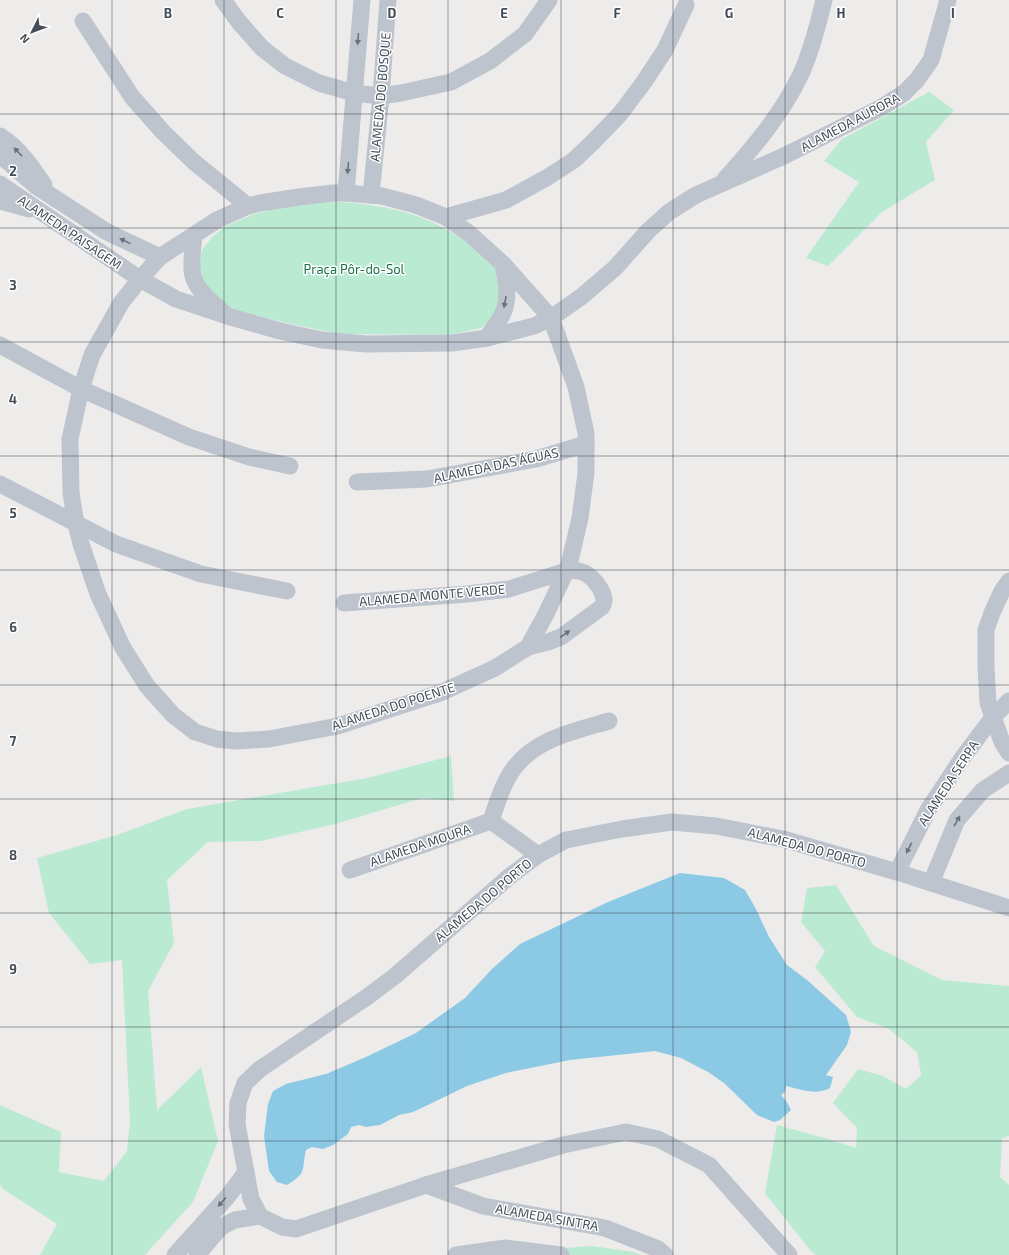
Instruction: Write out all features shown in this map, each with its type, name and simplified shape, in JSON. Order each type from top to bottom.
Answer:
[{"type":"street","points":[[222,0],[262,48],[285,66],[320,83],[354,92],[381,96],[451,82],[490,61],[525,34],[549,0]]},
{"type":"street","name":"ALAMEDA DO BOSQUE","points":[[346,193],[362,0]]},
{"type":"street","name":"ALAMEDA DO BOSQUE","points":[[371,194],[381,96],[388,0]]},
{"type":"street","points":[[721,184],[754,147],[780,112],[801,75],[824,0]]},
{"type":"street","name":"ALAMEDA AURORA","points":[[551,318],[581,297],[615,268],[648,231],[669,212],[696,195],[784,156],[882,107],[904,93],[917,80],[931,60],[948,0]]},
{"type":"street","points":[[446,217],[506,200],[548,177],[578,155],[620,114],[644,82],[665,50],[686,5]]},
{"type":"street","points":[[83,21],[132,97],[163,132],[194,162],[248,206]]},
{"type":"street","points":[[0,136],[8,141],[30,164],[43,190],[24,202]]},
{"type":"street","name":"ALAMEDA PAISAGEM","points":[[0,155],[43,190],[107,232],[160,257]]},
{"type":"street","name":"ALAMEDA PAISAGEM","points":[[0,184],[24,202],[140,279]]},
{"type":"street","name":"ALAMEDA DO POENTE","points":[[346,193],[371,194],[416,205],[446,217],[470,234],[503,264],[551,318],[576,387],[586,432],[586,473],[580,518],[569,565],[546,614],[528,647],[495,668],[440,693],[338,726],[269,739],[236,741],[217,739],[195,732],[172,715],[146,686],[123,648],[98,594],[76,524],[71,493],[70,439],[81,389],[92,355],[121,303],[160,257],[218,220],[248,206],[299,197],[346,193]]},
{"type":"street","points":[[0,201],[6,204],[39,212]]},
{"type":"street","points":[[194,235],[192,259],[193,276],[198,288],[227,316]]},
{"type":"street","points":[[487,338],[502,314],[506,302],[507,286],[503,264]]},
{"type":"street","points":[[166,293],[175,293],[181,290],[187,285],[193,276]]},
{"type":"street","points":[[140,279],[176,298],[227,316],[280,331],[322,340],[366,344],[452,342],[487,338],[534,326],[551,318]]},
{"type":"street","points":[[0,345],[81,389],[189,437],[250,457],[290,466]]},
{"type":"street","name":"ALAMEDA DAS ÁGUAS","points":[[357,482],[427,479],[536,459],[586,444]]},
{"type":"street","points":[[0,484],[116,544],[201,574],[287,591]]},
{"type":"street","points":[[528,647],[561,637],[599,610],[604,604],[603,593],[589,577],[578,571],[566,571]]},
{"type":"street","name":"ALAMEDA MONTE VERDE","points":[[344,603],[467,594],[509,589],[566,571]]},
{"type":"street","points":[[1009,581],[999,596],[986,630],[988,702],[1002,742],[1009,753]]},
{"type":"street","name":"ALAMEDA SERPA","points":[[897,872],[928,810],[962,757],[993,717],[1009,701]]},
{"type":"street","points":[[538,855],[491,821],[501,792],[514,768],[527,755],[548,740],[609,721]]},
{"type":"street","points":[[930,883],[957,820],[983,790],[1003,776],[1009,774]]},
{"type":"street","name":"ALAMEDA MOURA","points":[[350,870],[491,821]]},
{"type":"street","name":"ALAMEDA DO PORTO","points":[[260,1216],[251,1199],[237,1124],[238,1103],[245,1083],[260,1069],[367,997],[394,976],[510,876],[538,855],[566,840],[622,828],[672,822],[716,826],[783,839],[897,872],[1009,908]]},
{"type":"street","points":[[197,1255],[221,1227],[234,1220],[260,1216],[282,1227],[296,1229],[426,1185],[563,1145],[626,1132],[658,1139],[709,1165],[789,1255]]},
{"type":"street","points":[[175,1255],[228,1196],[246,1172]]},
{"type":"street","name":"ALAMEDA SINTRA","points":[[426,1185],[483,1206],[605,1228],[658,1249],[666,1255]]},
{"type":"street","points":[[456,1255],[506,1248],[561,1255]]},
{"type":"green space","points":[[929,92],[954,110],[926,142],[935,180],[882,212],[828,266],[806,258],[859,182],[824,161],[842,139]]},
{"type":"green space","name":"Praça Pôr-do-Sol","points":[[324,201],[376,206],[408,213],[440,226],[470,244],[504,274],[494,320],[481,328],[448,335],[339,334],[282,322],[224,307],[201,280],[198,265],[202,250],[212,237],[226,226],[254,214],[291,205]]},
{"type":"green space","points":[[451,756],[454,801],[422,798],[335,824],[261,841],[208,842],[167,880],[174,943],[148,991],[157,1110],[201,1067],[218,1141],[193,1202],[145,1255],[40,1255],[57,1224],[3,1189],[0,1185],[0,1105],[61,1132],[59,1172],[104,1181],[127,1151],[130,1121],[122,960],[90,964],[49,913],[37,858],[117,835],[187,809],[367,778]]},
{"type":"green space","points":[[836,885],[874,946],[942,980],[1009,986],[1009,1136],[1002,1138],[1000,1177],[1009,1185],[1009,1255],[816,1255],[810,1250],[765,1193],[777,1125],[856,1148],[857,1128],[833,1103],[858,1069],[883,1076],[906,1089],[921,1075],[917,1052],[889,1029],[857,1017],[815,967],[825,951],[801,922],[807,888]]},
{"type":"green space","points":[[592,1246],[634,1252],[641,1255],[551,1255],[539,1250]]},
{"type":"water","points":[[680,873],[724,878],[745,890],[769,937],[787,965],[807,980],[846,1015],[851,1032],[847,1045],[826,1075],[833,1077],[830,1088],[814,1092],[786,1086],[785,1092],[781,1095],[791,1110],[780,1120],[774,1122],[757,1115],[724,1083],[708,1072],[681,1058],[655,1051],[570,1060],[506,1073],[467,1086],[413,1112],[399,1115],[380,1125],[366,1127],[359,1125],[351,1127],[348,1134],[333,1145],[323,1149],[312,1147],[306,1150],[301,1174],[294,1181],[287,1185],[277,1182],[269,1171],[264,1136],[268,1104],[273,1091],[286,1084],[326,1074],[416,1033],[465,998],[492,969],[520,944],[608,902]]}]
